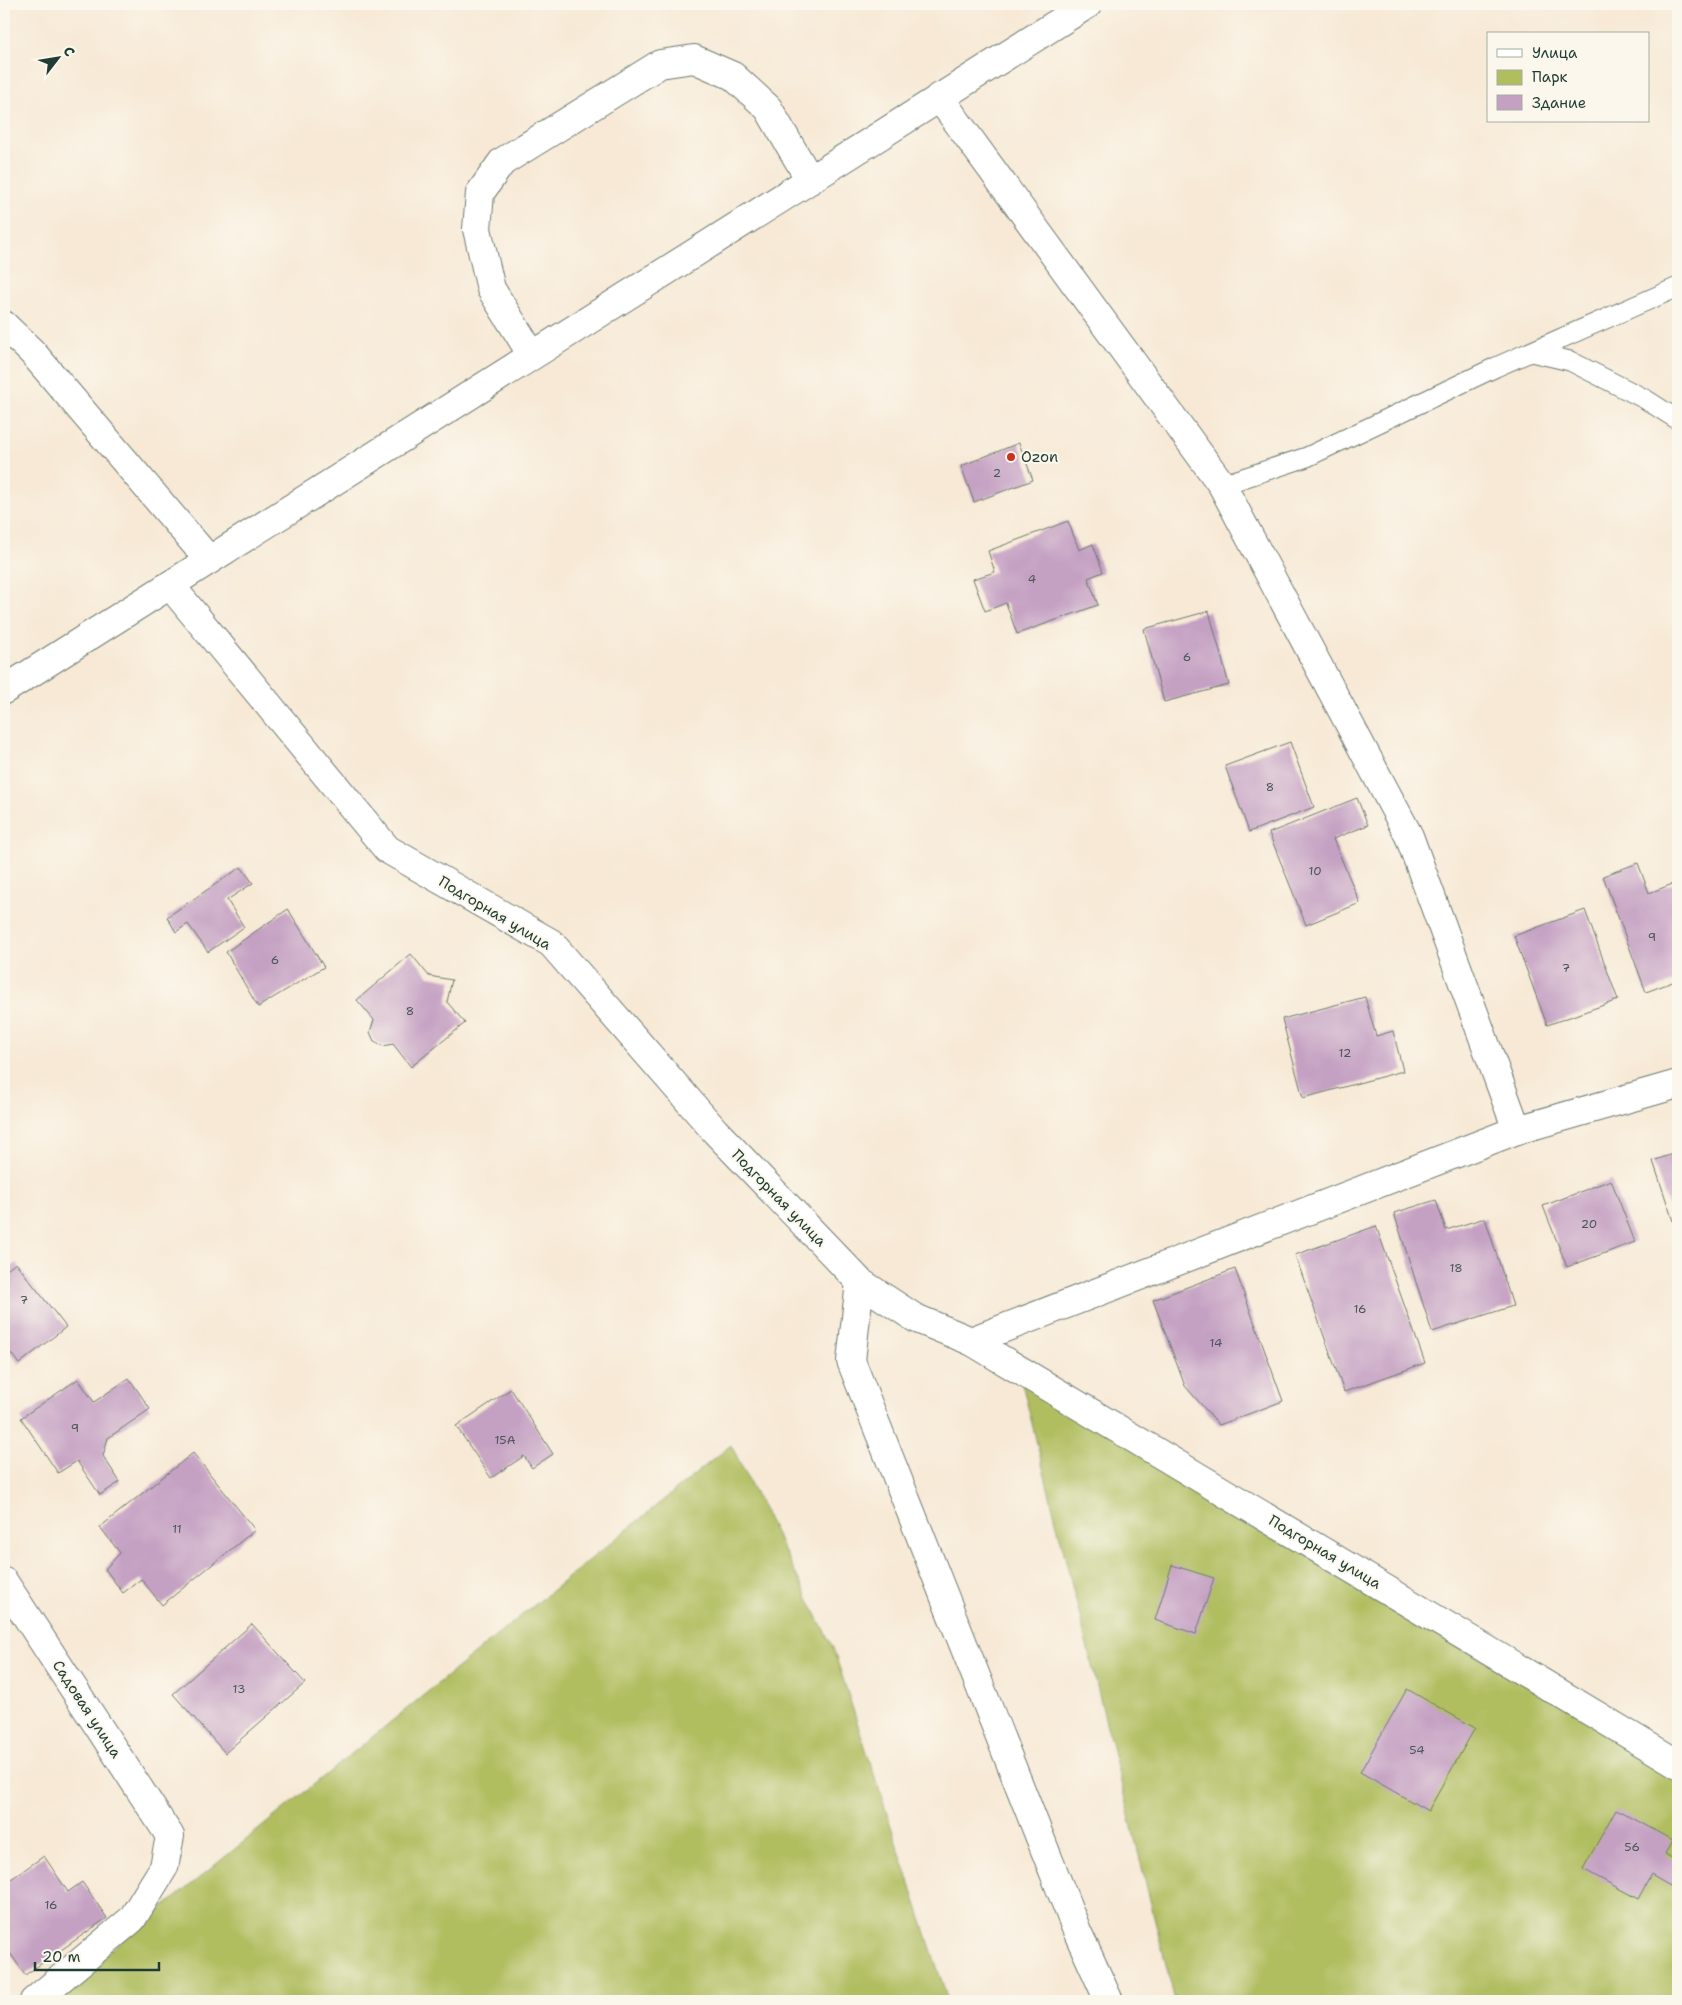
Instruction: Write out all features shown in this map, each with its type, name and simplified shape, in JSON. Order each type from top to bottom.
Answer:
[{"type":"street","points":[[4,690],[1088,4]]},
{"type":"street","points":[[532,355],[491,289],[477,229],[480,193],[502,162],[660,64],[694,59],[733,76],[768,108],[810,180]]},
{"type":"street","points":[[939,98],[1222,485],[1409,836],[1517,1130]]},
{"type":"street","points":[[4,325],[32,352],[208,560]]},
{"type":"street","name":"Подгорная улица","points":[[170,585],[387,848],[550,943],[715,1131],[860,1282],[915,1318],[971,1341],[1678,1764]]},
{"type":"street","points":[[971,1341],[1517,1130],[1678,1084]]},
{"type":"street","points":[[860,1282],[851,1361],[1076,1931],[1109,2001]]},
{"type":"street","name":"Садовая улица","points":[[4,1582],[170,1836],[164,1867],[132,1920],[34,2001]]},
{"type":"lane","points":[[1222,485],[1308,457],[1531,352],[1678,287]]},
{"type":"lane","points":[[1531,352],[1570,361],[1645,399],[1678,420]]},
{"type":"green space","points":[[1021,1379],[1678,1765],[1678,2001],[1175,2001]]},
{"type":"green space","points":[[731,1445],[833,1648],[948,2001],[48,2001]]},
{"type":"building","points":[[1019,443],[1033,480],[974,502],[961,466]]},
{"type":"building","points":[[1068,521],[1079,550],[1093,544],[1103,572],[1088,578],[1098,605],[1017,634],[1006,603],[985,611],[973,579],[995,572],[988,551]]},
{"type":"building","points":[[1209,611],[1229,685],[1164,702],[1144,629]]},
{"type":"building","points":[[1290,742],[1314,807],[1249,832],[1225,766]]},
{"type":"building","points":[[1357,798],[1368,825],[1333,839],[1360,903],[1306,925],[1269,833]]},
{"type":"building","points":[[1638,863],[1649,893],[1678,882],[1678,980],[1646,992],[1603,876]]},
{"type":"building","points":[[241,867],[253,883],[227,900],[244,927],[208,952],[188,924],[176,932],[167,917]]},
{"type":"building","points":[[288,909],[324,967],[258,1007],[226,952]]},
{"type":"building","points":[[1585,910],[1618,1000],[1547,1025],[1514,936]]},
{"type":"building","points":[[411,954],[429,976],[452,980],[447,1002],[465,1023],[411,1067],[393,1044],[383,1046],[374,1041],[370,1032],[374,1020],[357,1000]]},
{"type":"building","points":[[1365,997],[1376,1036],[1393,1031],[1403,1071],[1303,1098],[1282,1019]]},
{"type":"building","points":[[1678,1152],[1678,1220],[1673,1221],[1653,1161]]},
{"type":"building","points":[[1611,1180],[1635,1242],[1567,1267],[1543,1206]]},
{"type":"building","points":[[1436,1200],[1446,1230],[1485,1218],[1513,1306],[1432,1332],[1394,1213]]},
{"type":"building","points":[[1376,1226],[1425,1363],[1344,1392],[1295,1255]]},
{"type":"building","points":[[16,1263],[66,1327],[19,1364],[4,1344],[4,1272]]},
{"type":"building","points":[[1235,1269],[1283,1401],[1219,1425],[1185,1386],[1153,1300]]},
{"type":"building","points":[[129,1378],[150,1409],[108,1438],[103,1456],[120,1482],[100,1495],[77,1461],[58,1473],[21,1418],[78,1379],[94,1402]]},
{"type":"building","points":[[511,1389],[553,1454],[532,1468],[524,1456],[491,1478],[456,1426]]},
{"type":"building","points":[[193,1453],[255,1530],[162,1605],[141,1579],[123,1593],[105,1569],[120,1553],[100,1527]]},
{"type":"building","points":[[1172,1565],[1214,1578],[1196,1634],[1155,1620]]},
{"type":"building","points":[[252,1624],[305,1683],[225,1753],[173,1694]]},
{"type":"building","points":[[1407,1689],[1475,1728],[1428,1811],[1360,1772]]},
{"type":"building","points":[[1616,1809],[1672,1840],[1665,1854],[1678,1861],[1678,1870],[1670,1886],[1651,1875],[1638,1899],[1583,1869]]},
{"type":"building","points":[[44,1856],[68,1892],[82,1882],[107,1918],[25,1975],[4,1944],[4,1884]]},
{"type":"place","name":"Ozon","points":[[1011,457]]}]
